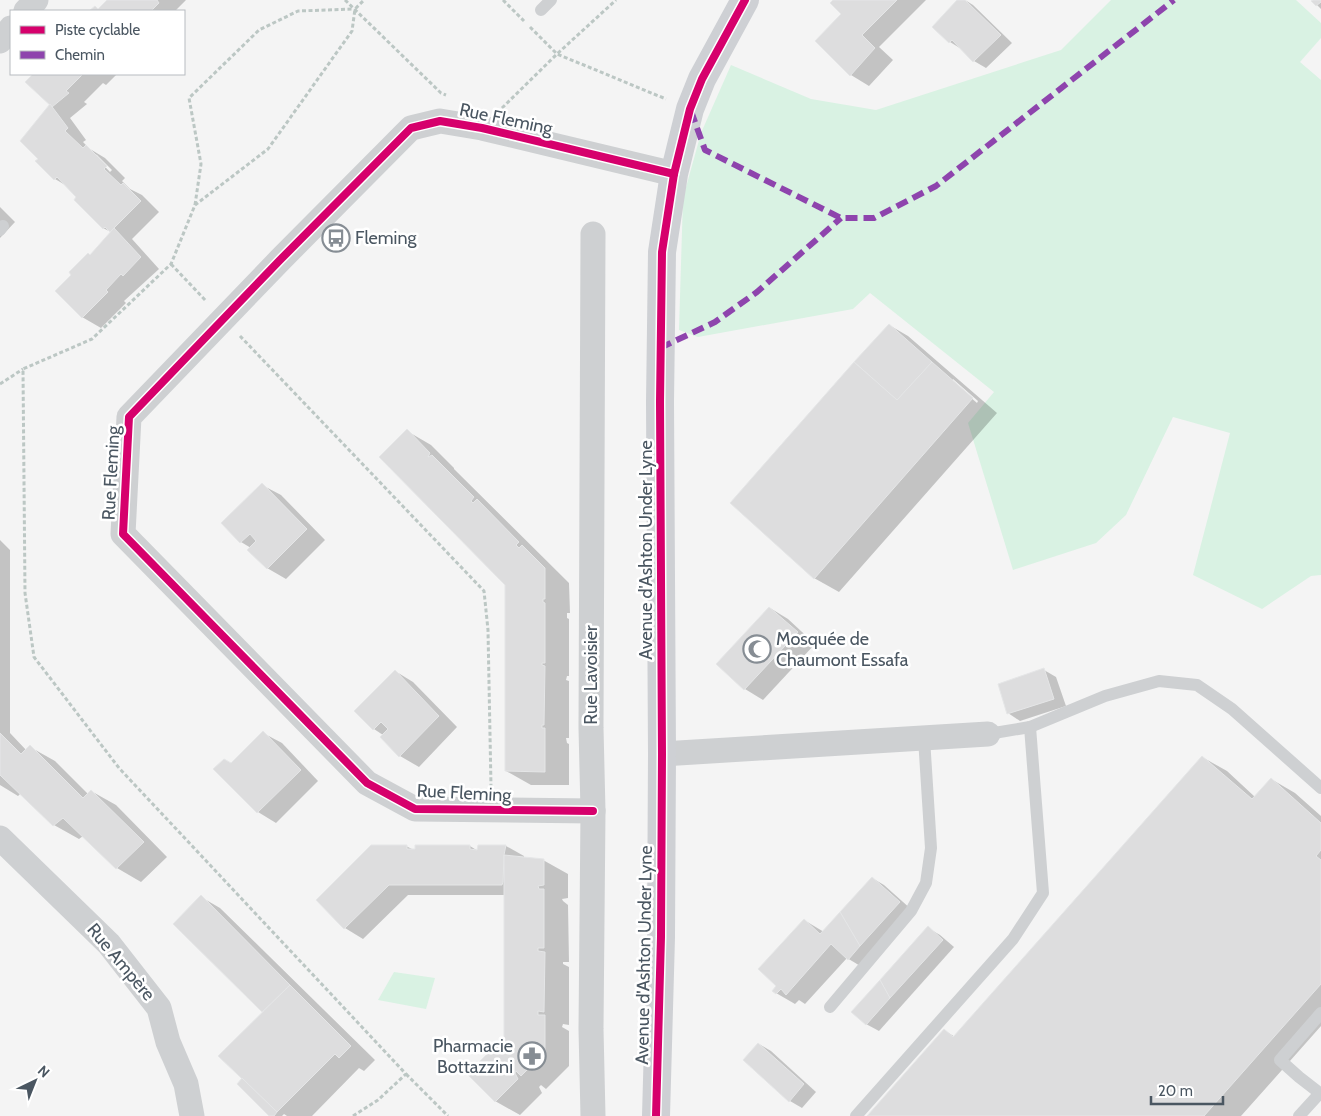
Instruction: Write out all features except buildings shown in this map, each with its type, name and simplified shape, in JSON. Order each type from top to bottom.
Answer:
[{"type":"street","points":[[27,10],[36,0]]},
{"type":"street","name":"Avenue d'Ashton Under Lyne","points":[[656,1116],[662,754],[660,334],[662,252],[674,174],[690,110],[702,79],[745,0]]},
{"type":"street","points":[[0,41],[10,29]]},
{"type":"street","name":"Rue Fleming","points":[[593,811],[415,809],[367,783],[124,534],[129,417],[411,128],[440,121],[482,128],[674,174]]},
{"type":"street","name":"Rue Lavoisier","points":[[593,234],[591,698],[593,811],[591,1029],[593,1116]]},
{"type":"street","points":[[662,754],[988,734]]},
{"type":"street","name":"Rue Ampère","points":[[0,838],[109,944],[159,1008],[168,1042],[186,1084],[192,1116]]},
{"type":"lane","points":[[541,10],[551,0]]},
{"type":"lane","points":[[988,734],[1030,726],[1105,696],[1159,681],[1197,685],[1232,709],[1321,788]]},
{"type":"lane","points":[[856,1116],[1013,939],[1043,892],[1030,726]]},
{"type":"lane","points":[[830,1006],[910,911],[926,883],[931,848],[924,738]]},
{"type":"lane","points":[[1299,1116],[1320,1094],[1280,1060],[1321,1013]]},
{"type":"path","points":[[345,0],[440,93],[449,96]]},
{"type":"path","points":[[195,205],[268,150],[352,31],[355,9],[364,0]]},
{"type":"path","points":[[503,0],[557,54],[690,110]]},
{"type":"path","points":[[482,128],[557,54],[616,0]]},
{"type":"path","points":[[0,384],[23,369],[92,339],[170,264],[195,205],[201,164],[190,98],[259,30],[298,11],[355,9]]},
{"type":"path","points":[[170,264],[484,591],[488,630],[492,811]]},
{"type":"path","points":[[23,369],[25,593],[34,657],[119,768],[406,1074],[448,1116]]},
{"type":"path","points":[[353,1116],[378,1100],[406,1074]]},
{"type":"green space","points":[[1111,0],[1296,0],[1321,23],[1321,38],[1300,62],[1321,80],[1321,575],[1311,576],[1262,609],[1193,575],[1230,433],[1173,417],[1126,515],[1096,543],[1013,570],[968,423],[994,392],[870,293],[853,309],[698,337],[679,330],[683,198],[701,133],[731,65],[811,99],[876,110],[1061,50]]},
{"type":"green space","points":[[394,972],[435,978],[426,1009],[378,1000]]},
{"type":"marked path","points":[[691,111],[705,150],[841,218],[874,218],[936,186],[1174,0]]},
{"type":"marked path","points":[[660,348],[715,322],[757,292],[841,218]]},
{"type":"cycle path","points":[[656,1116],[661,937],[660,402],[662,252],[674,174],[690,109],[702,79],[745,0]]},
{"type":"cycle path","points":[[593,811],[415,809],[367,783],[123,534],[129,417],[280,260],[411,128],[440,121],[482,128],[674,174]]},
{"type":"place","name":"Fleming","points":[[336,238]]},
{"type":"place","name":"Mosquée de Chaumont Essafa","points":[[757,649]]},
{"type":"place","name":"Pharmacie Bottazzini","points":[[532,1056]]}]
